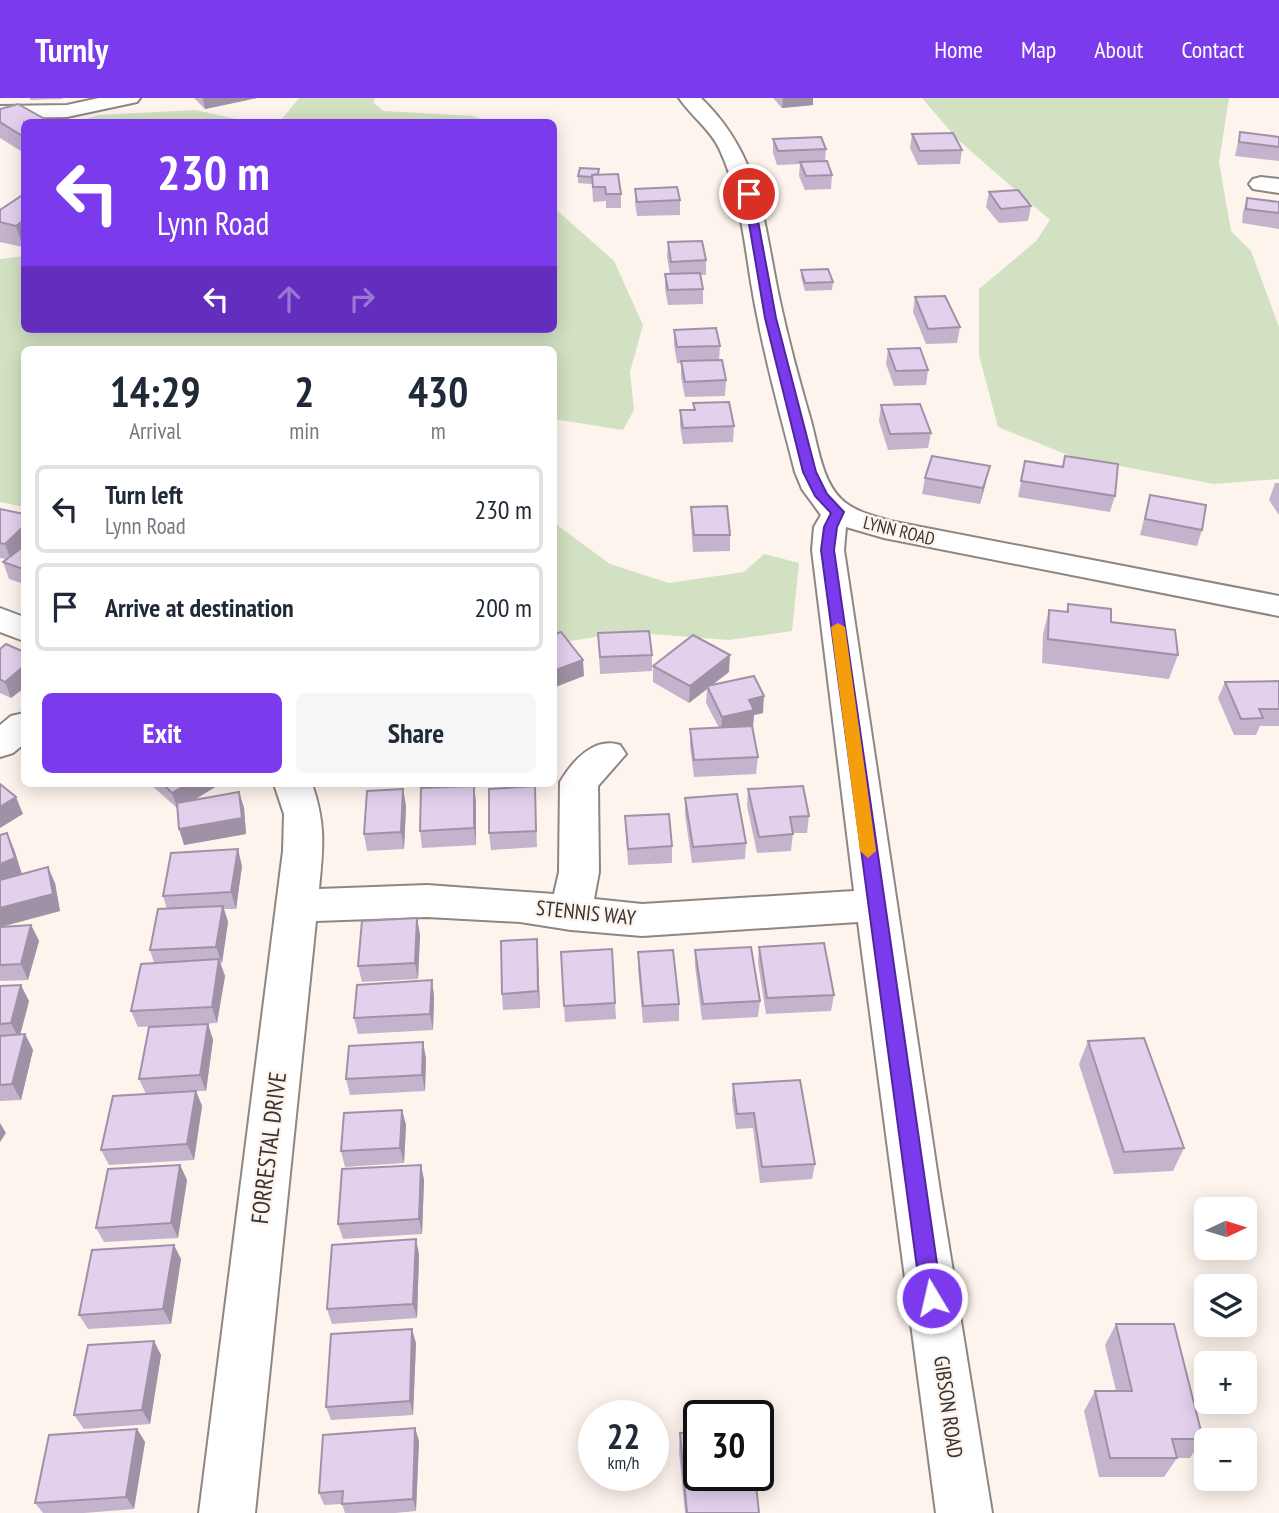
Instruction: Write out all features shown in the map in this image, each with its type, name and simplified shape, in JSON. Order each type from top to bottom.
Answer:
[{"type":"street","points":[[0,112],[68,111],[130,98]]},
{"type":"street","name":"LYNN ROAD","points":[[689,98],[715,124],[741,169],[749,194],[770,318],[810,472],[821,496],[838,512],[855,520],[917,537],[1279,606]]},
{"type":"street","name":"GIBSON ROAD","points":[[838,512],[831,527],[828,550],[875,905],[964,1513]]},
{"type":"street","points":[[0,619],[21,629]]},
{"type":"street","points":[[0,744],[21,727]]},
{"type":"street","points":[[571,914],[579,872],[579,782],[607,754]]},
{"type":"street","name":"FORRESTAL DRIVE","points":[[227,1513],[305,829],[294,787]]},
{"type":"street","name":"STENNIS WAY","points":[[296,906],[427,901],[520,906],[571,914],[642,920],[875,905]]},
{"type":"green space","points":[[299,98],[375,98],[374,103],[383,111],[474,116],[480,119],[282,119]]},
{"type":"green space","points":[[922,98],[1229,98],[1219,162],[1231,231],[1251,251],[1279,327],[1279,479],[1214,484],[1073,457],[998,427],[979,355],[979,289],[1036,241],[1050,220],[957,139]]},
{"type":"green space","points":[[196,110],[236,119],[86,119],[99,115]]},
{"type":"green space","points":[[557,211],[614,261],[643,325],[630,372],[634,410],[623,430],[557,420],[557,346],[21,346],[21,506],[0,502],[0,259],[21,256],[21,333],[557,333]]},
{"type":"green space","points":[[557,525],[610,564],[669,583],[744,572],[764,554],[799,563],[792,631],[729,640],[624,632],[557,643]]},
{"type":"building","points":[[18,104],[45,119],[21,119],[21,135],[0,122],[0,109]]},
{"type":"building","points":[[1240,132],[1279,137],[1279,147],[1239,142]]},
{"type":"building","points":[[953,133],[962,150],[920,151],[912,134]]},
{"type":"building","points":[[821,137],[826,149],[778,151],[773,139]]},
{"type":"building","points":[[827,161],[832,175],[806,176],[800,162]]},
{"type":"building","points":[[580,168],[599,169],[598,174],[592,177],[578,176]]},
{"type":"building","points":[[618,174],[621,194],[606,194],[605,187],[593,187],[592,175]]},
{"type":"building","points":[[677,187],[680,200],[637,202],[635,189]]},
{"type":"building","points":[[1018,190],[1031,206],[1001,209],[989,192]]},
{"type":"building","points":[[21,196],[21,222],[16,226],[0,222],[0,210]]},
{"type":"building","points":[[1247,198],[1279,202],[1279,213],[1246,209]]},
{"type":"building","points":[[702,241],[706,260],[671,262],[668,242]]},
{"type":"building","points":[[828,269],[833,282],[805,283],[801,270]]},
{"type":"building","points":[[700,273],[703,289],[668,290],[665,274]]},
{"type":"building","points":[[945,296],[960,327],[928,329],[915,297]]},
{"type":"building","points":[[716,328],[720,346],[677,347],[674,330]]},
{"type":"building","points":[[920,348],[928,370],[896,371],[888,349]]},
{"type":"building","points":[[722,360],[726,380],[685,382],[681,361]]},
{"type":"building","points":[[729,402],[734,426],[683,428],[680,410],[695,410],[693,403]]},
{"type":"building","points":[[920,404],[931,433],[890,434],[881,405]]},
{"type":"building","points":[[932,456],[990,466],[983,488],[925,478]]},
{"type":"building","points":[[1065,456],[1118,464],[1115,496],[1021,481],[1025,461],[1063,467]]},
{"type":"building","points":[[1150,495],[1206,505],[1202,530],[1145,519]]},
{"type":"building","points":[[727,506],[730,535],[694,535],[691,507]]},
{"type":"building","points":[[0,509],[21,513],[21,529],[5,544],[0,543]]},
{"type":"building","points":[[21,548],[21,568],[3,562]]},
{"type":"building","points":[[1068,604],[1111,609],[1111,622],[1175,630],[1178,655],[1048,639],[1049,610],[1068,612]]},
{"type":"building","points":[[649,631],[652,655],[600,657],[598,633]]},
{"type":"building","points":[[561,632],[583,660],[557,670],[557,634]]},
{"type":"building","points":[[693,635],[730,655],[690,686],[653,666]]},
{"type":"building","points":[[6,644],[21,651],[21,669],[5,682],[0,679],[0,649]]},
{"type":"building","points":[[754,676],[764,696],[749,700],[754,710],[722,717],[707,686]]},
{"type":"building","points":[[1279,681],[1279,709],[1259,709],[1263,718],[1241,719],[1225,682]]},
{"type":"building","points":[[752,726],[758,757],[694,760],[690,729]]},
{"type":"building","points":[[0,784],[16,797],[0,807]]},
{"type":"building","points":[[803,786],[809,816],[790,817],[793,834],[759,837],[748,789]]},
{"type":"building","points":[[166,787],[182,787],[172,793]]},
{"type":"building","points":[[474,787],[474,828],[420,831],[421,788]]},
{"type":"building","points":[[535,787],[536,831],[489,833],[489,789]]},
{"type":"building","points":[[403,789],[401,832],[364,834],[367,791]]},
{"type":"building","points":[[239,792],[242,818],[179,829],[177,803]]},
{"type":"building","points":[[737,794],[746,843],[693,847],[685,798]]},
{"type":"building","points":[[669,814],[672,846],[628,849],[625,816]]},
{"type":"building","points":[[7,833],[15,858],[0,864],[0,835]]},
{"type":"building","points":[[238,849],[231,892],[163,896],[171,853]]},
{"type":"building","points":[[48,867],[53,894],[0,908],[0,880]]},
{"type":"building","points":[[223,906],[216,947],[150,950],[158,909]]},
{"type":"building","points":[[417,918],[415,963],[358,966],[362,921]]},
{"type":"building","points":[[31,925],[21,964],[0,965],[0,927]]},
{"type":"building","points":[[537,939],[538,991],[502,994],[501,941]]},
{"type":"building","points":[[824,943],[834,995],[767,998],[759,947]]},
{"type":"building","points":[[751,947],[760,1001],[703,1004],[695,950]]},
{"type":"building","points":[[612,949],[615,1003],[564,1006],[561,952]]},
{"type":"building","points":[[673,950],[679,1004],[643,1006],[638,952]]},
{"type":"building","points":[[219,959],[212,1007],[131,1011],[141,964]]},
{"type":"building","points":[[432,980],[430,1014],[354,1018],[357,985]]},
{"type":"building","points":[[21,985],[11,1023],[0,1024],[0,986]]},
{"type":"building","points":[[208,1024],[200,1075],[139,1079],[149,1027]]},
{"type":"building","points":[[25,1034],[12,1084],[0,1085],[0,1036]]},
{"type":"building","points":[[1144,1038],[1184,1148],[1124,1152],[1088,1041]]},
{"type":"building","points":[[423,1042],[422,1075],[346,1079],[349,1046]]},
{"type":"building","points":[[800,1080],[815,1164],[762,1167],[754,1113],[737,1114],[733,1084]]},
{"type":"building","points":[[196,1091],[187,1144],[101,1150],[113,1096]]},
{"type":"building","points":[[402,1110],[400,1148],[341,1151],[344,1113]]},
{"type":"building","points":[[180,1165],[171,1223],[96,1228],[108,1169]]},
{"type":"building","points":[[421,1165],[419,1219],[338,1224],[342,1169]]},
{"type":"building","points":[[416,1239],[413,1304],[327,1309],[332,1245]]},
{"type":"building","points":[[174,1245],[163,1309],[79,1315],[92,1250]]},
{"type":"building","points":[[1116,1324],[1174,1324],[1194,1403],[1194,1414],[1197,1414],[1200,1428],[1194,1428],[1194,1439],[1172,1439],[1177,1458],[1110,1458],[1095,1391],[1132,1391]]},
{"type":"building","points":[[412,1329],[410,1401],[326,1407],[331,1334]]},
{"type":"building","points":[[154,1341],[142,1410],[74,1415],[88,1345]]},
{"type":"building","points":[[415,1428],[413,1499],[342,1504],[343,1491],[319,1493],[323,1435]]},
{"type":"building","points":[[137,1429],[126,1497],[35,1503],[49,1435]]},
{"type":"building","points":[[680,1433],[683,1433],[683,1467]]},
{"type":"building","points":[[685,1491],[757,1491],[759,1513],[687,1513]]},
{"type":"slow traffic","points":[[838,627],[868,851]]},
{"type":"route","points":[[749,194],[770,318],[810,472],[821,496],[838,512],[828,538],[828,550],[875,905],[932,1298]]}]
